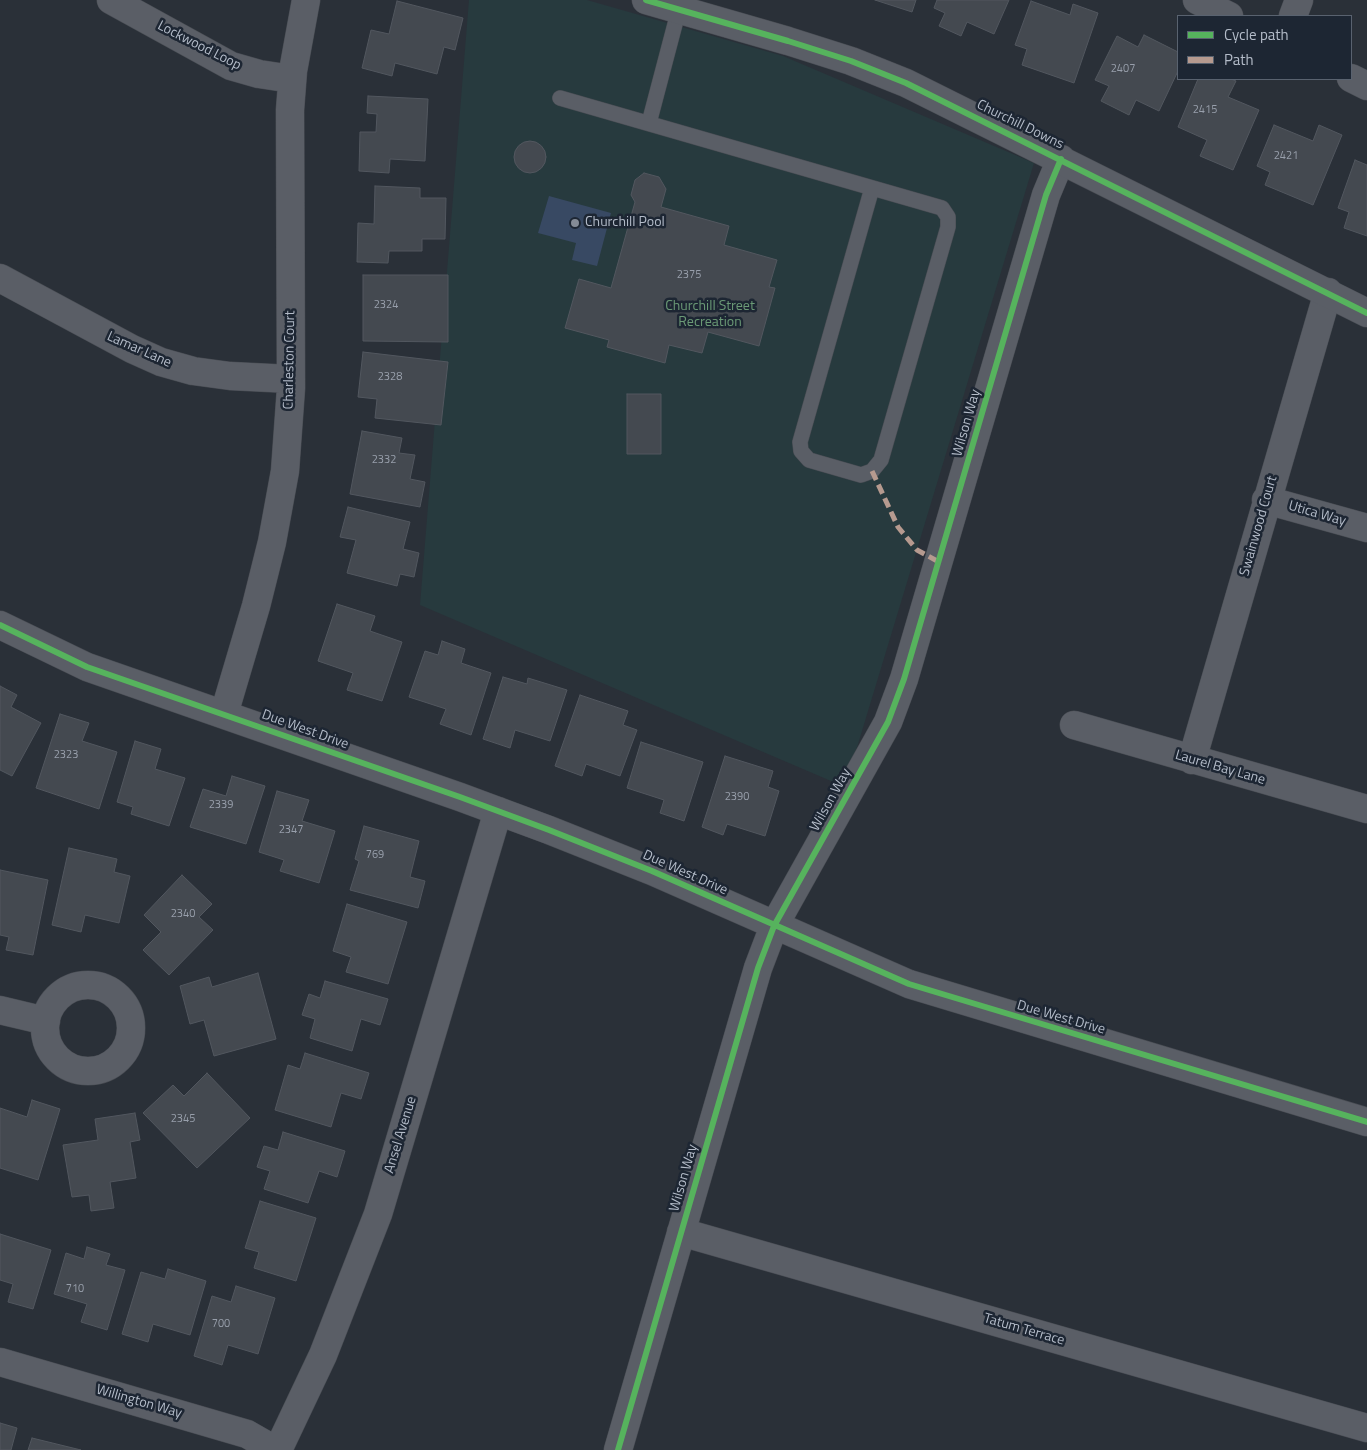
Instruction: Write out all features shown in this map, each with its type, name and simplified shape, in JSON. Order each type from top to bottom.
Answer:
[{"type":"street","name":"Lockwood Loop","points":[[111,0],[231,66],[259,74],[292,79]]},
{"type":"street","name":"Charleston Court","points":[[224,714],[256,606],[272,542],[285,471],[291,379],[290,158],[292,79],[298,33],[306,0]]},
{"type":"street","name":"Churchill Downs","points":[[646,0],[680,5],[851,61],[906,83],[1367,313]]},
{"type":"street","points":[[1197,0],[1227,15]]},
{"type":"street","points":[[1293,15],[1299,0]]},
{"type":"street","points":[[1352,78],[1367,86]]},
{"type":"street","name":"Wilson Way","points":[[618,1450],[758,968],[774,926],[888,722],[904,679],[1046,195],[1061,159]]},
{"type":"street","name":"Lamar Lane","points":[[0,278],[132,349],[161,362],[193,371],[230,376],[291,379]]},
{"type":"street","name":"Swainwood Court","points":[[1192,760],[1328,292]]},
{"type":"street","name":"Utica Way","points":[[1266,500],[1367,528]]},
{"type":"street","name":"Due West Drive","points":[[0,625],[87,667],[498,811],[652,871],[909,984],[1367,1122]]},
{"type":"street","name":"Laurel Bay Lane","points":[[1074,725],[1367,809]]},
{"type":"street","name":"Ansel Avenue","points":[[276,1450],[323,1355],[378,1214],[498,811]]},
{"type":"street","points":[[0,1010],[46,1021]]},
{"type":"street","name":"Tatum Terrace","points":[[681,1232],[1367,1428]]},
{"type":"street","name":"Willington Way","points":[[0,1362],[247,1434],[276,1450]]},
{"type":"lane","points":[[649,124],[680,5]]},
{"type":"lane","points":[[560,98],[942,208],[948,217],[948,227],[881,460],[872,470],[861,475],[809,460],[801,451],[800,442],[872,188]]},
{"type":"green space","name":"Churchill Street Recreation","points":[[469,0],[587,0],[783,56],[1034,163],[845,787],[420,605]]},
{"type":"water","name":"Churchill Pool","points":[[549,196],[611,213],[597,266],[572,260],[576,243],[538,233]]},
{"type":"building","points":[[875,0],[916,0],[912,12]]},
{"type":"building","points":[[937,0],[1009,0],[994,34],[967,22],[961,36],[939,26],[945,13],[934,8]]},
{"type":"building","points":[[397,1],[463,18],[455,50],[444,47],[437,74],[395,63],[392,76],[362,68],[371,30],[389,34]]},
{"type":"building","points":[[1031,1],[1070,15],[1073,4],[1098,13],[1074,83],[1022,65],[1027,49],[1015,45]]},
{"type":"building","points":[[1144,35],[1177,52],[1177,73],[1159,111],[1136,100],[1129,115],[1101,101],[1109,86],[1095,80],[1117,36],[1138,47]]},
{"type":"building","points":[[1198,80],[1236,81],[1228,97],[1259,110],[1233,170],[1200,156],[1207,140],[1178,127]]},
{"type":"building","points":[[368,96],[428,99],[425,161],[390,159],[389,173],[359,171],[360,132],[376,132],[377,114],[367,113]]},
{"type":"building","points":[[1274,125],[1313,141],[1319,125],[1342,135],[1313,205],[1265,185],[1270,172],[1257,166]]},
{"type":"building","points":[[530,141],[542,145],[546,157],[542,169],[530,173],[518,169],[514,157],[518,145]]},
{"type":"building","points":[[1355,160],[1367,165],[1367,236],[1344,228],[1349,212],[1338,208]]},
{"type":"building","points":[[644,173],[659,177],[666,189],[661,207],[729,226],[724,245],[777,260],[769,287],[775,288],[759,346],[708,332],[702,353],[669,345],[665,363],[607,347],[609,340],[565,328],[579,279],[611,288],[635,202],[631,195],[635,180]]},
{"type":"building","points":[[375,186],[420,188],[420,198],[446,198],[445,239],[422,239],[422,251],[389,251],[388,263],[357,262],[358,223],[374,224]]},
{"type":"building","points":[[363,275],[448,275],[448,342],[363,341]]},
{"type":"building","points":[[363,352],[448,362],[441,425],[375,418],[377,399],[358,397]]},
{"type":"building","points":[[627,394],[661,394],[661,454],[627,454]]},
{"type":"building","points":[[362,431],[402,438],[399,453],[415,455],[410,479],[425,482],[420,507],[350,494]]},
{"type":"building","points":[[348,507],[410,522],[403,549],[419,553],[414,577],[400,574],[397,586],[347,573],[356,540],[340,537]]},
{"type":"building","points":[[337,604],[375,616],[370,631],[402,642],[382,701],[347,690],[353,673],[318,661]]},
{"type":"building","points":[[442,641],[465,649],[461,663],[491,673],[471,735],[440,724],[446,709],[409,697],[425,651],[438,655]]},
{"type":"building","points":[[503,677],[527,684],[528,678],[567,690],[550,741],[515,730],[510,748],[483,739]]},
{"type":"building","points":[[0,686],[17,695],[11,707],[41,723],[12,776],[0,770]]},
{"type":"building","points":[[580,695],[628,711],[623,725],[637,730],[620,776],[586,764],[582,776],[555,766]]},
{"type":"building","points":[[60,714],[89,723],[82,741],[117,752],[99,809],[36,788]]},
{"type":"building","points":[[135,741],[161,749],[155,769],[185,778],[169,826],[131,814],[133,807],[117,802]]},
{"type":"building","points":[[641,742],[703,762],[684,821],[660,813],[664,800],[627,788]]},
{"type":"building","points":[[725,756],[773,771],[768,787],[779,791],[765,836],[727,824],[723,835],[702,827]]},
{"type":"building","points":[[232,776],[265,786],[246,844],[190,827],[203,789],[226,796]]},
{"type":"building","points":[[277,791],[309,800],[302,821],[335,831],[319,883],[280,871],[284,860],[259,852]]},
{"type":"building","points":[[364,826],[419,841],[410,877],[425,881],[418,908],[350,890],[359,861],[355,859]]},
{"type":"building","points":[[69,848],[117,859],[114,872],[130,876],[119,923],[85,915],[81,932],[52,925]]},
{"type":"building","points":[[0,870],[48,880],[33,955],[6,950],[9,937],[0,935]]},
{"type":"building","points":[[182,875],[212,904],[199,917],[213,930],[169,975],[143,950],[161,932],[144,915]]},
{"type":"building","points":[[347,904],[407,922],[388,984],[346,972],[351,957],[333,951]]},
{"type":"building","points":[[258,973],[276,1039],[214,1056],[204,1020],[190,1024],[180,986],[209,977],[212,987]]},
{"type":"building","points":[[325,981],[388,999],[380,1025],[361,1019],[352,1051],[310,1038],[315,1019],[302,1015],[309,994],[320,998]]},
{"type":"building","points":[[305,1053],[369,1073],[361,1099],[341,1093],[331,1127],[275,1110],[288,1065],[300,1069]]},
{"type":"building","points":[[207,1073],[250,1118],[197,1168],[143,1113],[173,1085],[184,1096]]},
{"type":"building","points":[[32,1100],[60,1109],[38,1180],[0,1168],[0,1108],[27,1117]]},
{"type":"building","points":[[135,1113],[140,1140],[130,1142],[136,1178],[110,1182],[114,1208],[91,1211],[89,1195],[72,1197],[63,1145],[98,1140],[95,1119]]},
{"type":"building","points":[[283,1132],[345,1151],[337,1177],[319,1171],[308,1203],[264,1189],[270,1171],[257,1167],[264,1146],[278,1150]]},
{"type":"building","points":[[260,1201],[316,1218],[296,1281],[254,1268],[259,1252],[245,1248]]},
{"type":"building","points":[[0,1234],[51,1250],[33,1309],[8,1302],[13,1284],[0,1280]]},
{"type":"building","points":[[87,1247],[110,1254],[106,1265],[125,1270],[107,1330],[81,1322],[87,1304],[54,1294],[66,1253],[84,1259]]},
{"type":"building","points":[[168,1269],[206,1281],[190,1335],[153,1324],[148,1342],[122,1334],[141,1272],[165,1279]]},
{"type":"building","points":[[236,1286],[275,1298],[258,1354],[228,1345],[222,1365],[194,1356],[212,1296],[231,1302]]},
{"type":"building","points":[[0,1423],[17,1428],[11,1450],[0,1450]]},
{"type":"building","points":[[32,1438],[81,1450],[28,1450]]},
{"type":"marked path","points":[[872,471],[898,527],[917,550],[939,562]]},
{"type":"cycle path","points":[[646,0],[851,61],[906,83],[1367,313]]},
{"type":"cycle path","points":[[618,1450],[758,968],[774,926],[888,722],[904,679],[1046,195],[1061,159]]},
{"type":"cycle path","points":[[0,625],[87,667],[460,797],[549,830],[652,871],[909,984],[1367,1122]]},
{"type":"place","name":"Churchill Pool","points":[[575,223]]}]
